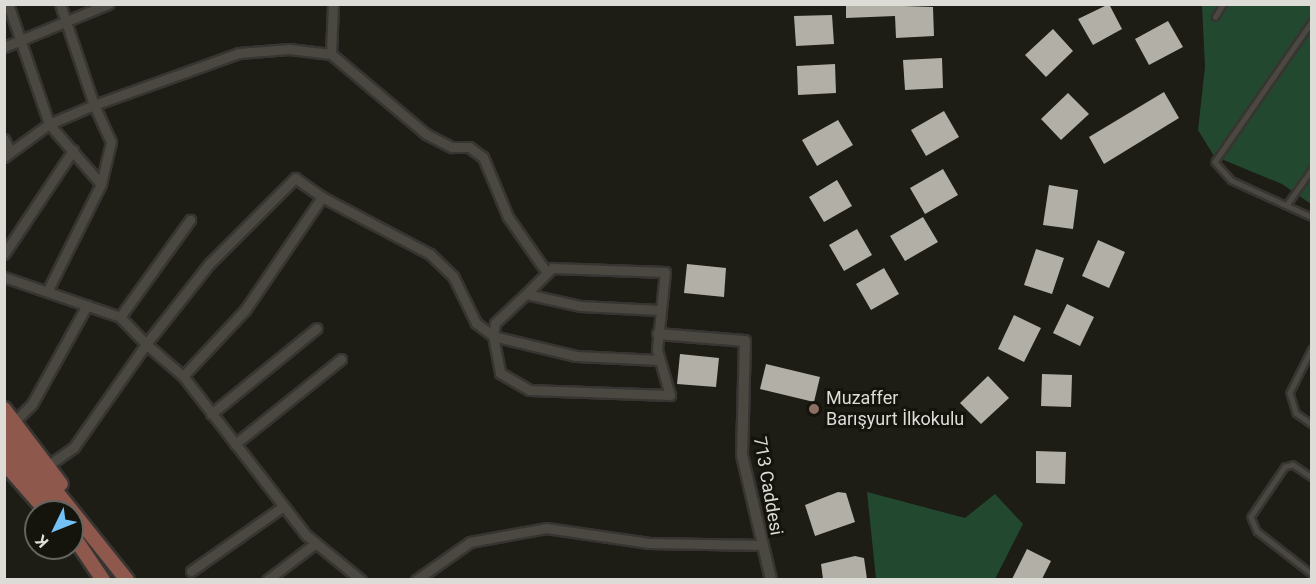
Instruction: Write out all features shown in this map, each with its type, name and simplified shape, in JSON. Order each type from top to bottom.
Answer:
[{"type":"main road","points":[[4,409],[10,423],[127,579]]},
{"type":"main road","points":[[10,423],[50,464],[85,524]]},
{"type":"main road","points":[[4,446],[47,500]]},
{"type":"main road","points":[[4,463],[36,500]]},
{"type":"main road","points":[[84,552],[103,579]]},
{"type":"main road","points":[[84,554],[87,557]]},
{"type":"street","points":[[8,4],[49,124],[101,184]]},
{"type":"street","points":[[48,290],[101,184],[111,142],[94,105],[60,4]]},
{"type":"street","points":[[4,47],[108,4]]},
{"type":"street","points":[[330,54],[333,4]]},
{"type":"street","points":[[4,139],[7,154],[49,124],[94,105],[239,53],[289,49],[330,54],[426,134],[452,147],[470,147],[483,158],[508,217],[547,273]]},
{"type":"street","points":[[4,254],[73,150]]},
{"type":"street","points":[[50,464],[74,447],[146,344],[209,264],[295,178],[322,197],[430,254],[453,276],[476,323],[493,336],[576,356],[659,360]]},
{"type":"street","points":[[183,376],[245,310],[322,197]]},
{"type":"street","points":[[120,317],[190,220]]},
{"type":"street","points":[[552,268],[665,272],[659,310],[659,360],[670,395],[530,390],[500,373],[493,336],[495,323],[547,273],[552,268]]},
{"type":"street","points":[[4,277],[48,290],[120,317],[146,344],[183,376],[284,506],[316,543],[356,578]]},
{"type":"street","points":[[526,294],[580,306],[659,310]]},
{"type":"street","points":[[10,423],[32,404],[87,305]]},
{"type":"street","points":[[211,414],[317,328]]},
{"type":"street","name":"713 Caddesi","points":[[658,334],[745,341],[742,455],[771,579]]},
{"type":"street","points":[[235,444],[341,359]]},
{"type":"street","points":[[190,571],[284,506]]},
{"type":"street","points":[[416,579],[470,542],[546,528],[649,543],[763,545]]},
{"type":"street","points":[[267,579],[316,543]]},
{"type":"lane","points":[[1215,17],[1223,4]]},
{"type":"lane","points":[[1311,22],[1215,162],[1232,180],[1288,203],[1311,218]]},
{"type":"lane","points":[[1288,203],[1311,169]]},
{"type":"lane","points":[[1311,349],[1290,393],[1296,413],[1311,424]]},
{"type":"lane","points":[[1311,478],[1293,465],[1285,468],[1251,517],[1257,531],[1311,574]]},
{"type":"green space","points":[[1202,5],[1311,5],[1311,204],[1282,184],[1214,156],[1198,130],[1205,67]]},
{"type":"green space","points":[[867,492],[965,518],[995,494],[1023,524],[995,579],[876,579]]},
{"type":"building","points":[[846,4],[933,7],[934,36],[896,38],[895,16],[846,18]]},
{"type":"building","points":[[1109,4],[1122,29],[1093,45],[1078,19]]},
{"type":"building","points":[[832,15],[834,44],[796,46],[794,16]]},
{"type":"building","points":[[1168,21],[1183,47],[1149,65],[1135,39]]},
{"type":"building","points":[[1053,29],[1073,51],[1046,77],[1025,55]]},
{"type":"building","points":[[942,58],[943,88],[905,90],[903,60]]},
{"type":"building","points":[[835,64],[836,93],[798,95],[797,66]]},
{"type":"building","points":[[1164,92],[1179,118],[1104,164],[1089,137]]},
{"type":"building","points":[[1068,93],[1089,114],[1061,140],[1041,119]]},
{"type":"building","points":[[944,111],[959,137],[926,156],[911,130]]},
{"type":"building","points":[[838,120],[853,145],[817,166],[802,140]]},
{"type":"building","points":[[943,169],[958,195],[925,214],[910,188]]},
{"type":"building","points":[[837,180],[852,206],[824,222],[809,197]]},
{"type":"building","points":[[1049,185],[1078,190],[1073,229],[1043,225]]},
{"type":"building","points":[[923,217],[938,242],[905,261],[890,236]]},
{"type":"building","points":[[857,229],[872,255],[844,271],[829,245]]},
{"type":"building","points":[[1098,240],[1125,252],[1109,288],[1082,276]]},
{"type":"building","points":[[1036,249],[1064,258],[1052,294],[1024,285]]},
{"type":"building","points":[[687,264],[726,268],[724,297],[684,293]]},
{"type":"building","points":[[884,268],[899,294],[871,310],[856,284]]},
{"type":"building","points":[[1067,304],[1094,317],[1080,346],[1053,333]]},
{"type":"building","points":[[1014,315],[1041,328],[1024,362],[998,349]]},
{"type":"building","points":[[680,354],[719,358],[716,387],[677,384]]},
{"type":"building","points":[[766,364],[820,377],[814,402],[760,389]]},
{"type":"building","points":[[1042,374],[1072,375],[1071,407],[1041,406]]},
{"type":"building","points":[[988,376],[1009,398],[981,424],[960,403]]},
{"type":"building","points":[[1036,451],[1066,452],[1065,484],[1036,483]]},
{"type":"building","points":[[838,492],[846,493],[855,522],[815,536],[805,505]]},
{"type":"building","points":[[1027,549],[1051,561],[1042,579],[1012,579]]},
{"type":"building","points":[[855,556],[864,558],[867,579],[823,579],[821,564]]},
{"type":"place","name":"Muzaffer Barışyurt İlkokulu","points":[[814,409]]}]
